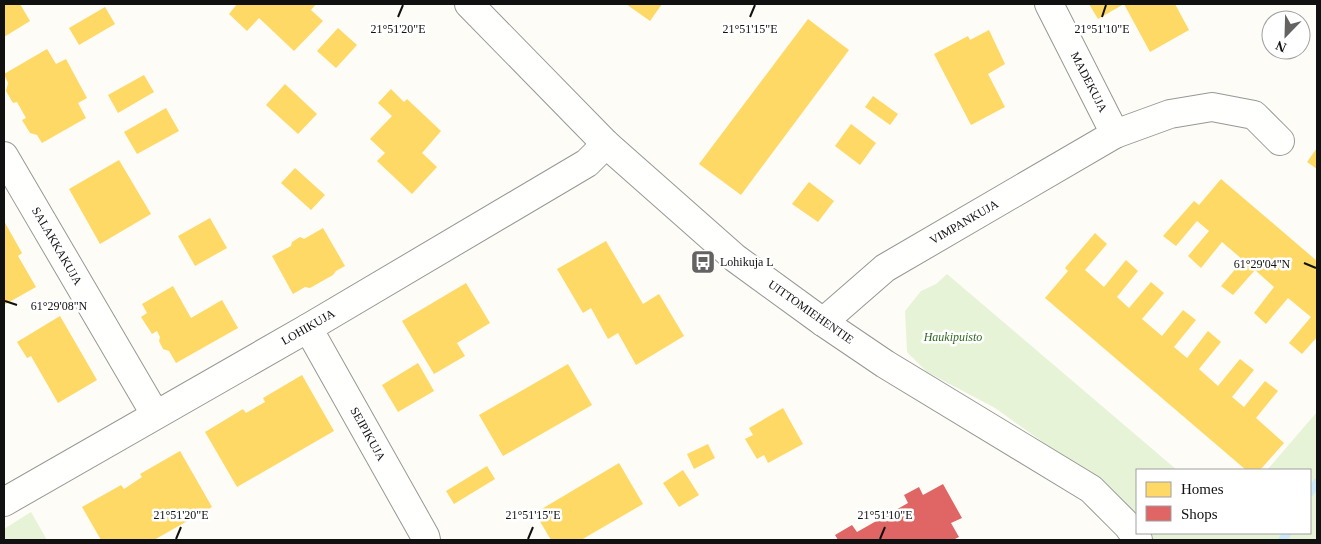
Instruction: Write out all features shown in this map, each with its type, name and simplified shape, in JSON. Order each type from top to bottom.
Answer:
[{"type":"street","name":"UITTOMIEHENTIE","points":[[469,4],[606,144],[735,258],[885,364],[1091,489],[1128,526],[1138,540]]},
{"type":"street","name":"MADEKUJA","points":[[1049,4],[1115,134]]},
{"type":"street","name":"VIMPANKUJA","points":[[823,322],[885,268],[1115,134],[1170,114],[1212,107],[1254,115],[1280,141]]},
{"type":"street","name":"LOHIKUJA","points":[[4,502],[308,328],[586,163],[606,144]]},
{"type":"street","name":"SALAKKAKUJA","points":[[4,156],[155,414]]},
{"type":"street","name":"SEIPIKUJA","points":[[308,328],[426,540]]},
{"type":"green space","name":"Haukipuisto","points":[[947,274],[1176,469],[1136,469],[1136,521],[1103,485],[995,408],[927,372],[907,352],[905,311],[921,291],[936,284]]},
{"type":"green space","points":[[1317,412],[1317,540],[1154,540],[1148,534],[1311,534],[1311,469],[1268,469]]},
{"type":"green space","points":[[31,512],[47,540],[4,540],[4,529]]},
{"type":"building: Homes","points":[[4,4],[20,4],[30,21],[4,37]]},
{"type":"building: Homes","points":[[237,4],[316,4],[311,10],[323,21],[294,51],[259,18],[247,31],[229,14]]},
{"type":"building: Homes","points":[[626,4],[662,4],[650,21]]},
{"type":"building: Homes","points":[[1089,4],[1124,4],[1098,19]]},
{"type":"building: Homes","points":[[1124,4],[1175,4],[1189,30],[1150,52]]},
{"type":"building: Homes","points":[[105,7],[115,24],[79,45],[69,28]]},
{"type":"building: Homes","points":[[808,19],[849,50],[741,195],[699,164]]},
{"type":"building: Homes","points":[[338,28],[357,45],[336,68],[317,51]]},
{"type":"building: Homes","points":[[989,30],[1005,64],[988,74],[1005,107],[971,125],[934,54],[968,36],[970,40]]},
{"type":"building: Homes","points":[[47,49],[56,64],[66,59],[87,98],[78,103],[86,118],[42,143],[37,135],[30,133],[22,120],[26,118],[17,102],[13,103],[6,91],[8,83],[4,74]]},
{"type":"building: Homes","points":[[144,75],[154,92],[118,113],[108,95]]},
{"type":"building: Homes","points":[[285,84],[317,114],[298,134],[266,105]]},
{"type":"building: Homes","points":[[391,89],[404,102],[407,99],[441,131],[422,153],[437,167],[412,194],[377,161],[385,153],[370,139],[392,116],[378,103]]},
{"type":"building: Homes","points":[[873,96],[898,114],[890,125],[865,107]]},
{"type":"building: Homes","points":[[166,108],[179,131],[137,154],[124,132]]},
{"type":"building: Homes","points":[[851,124],[876,143],[860,165],[835,146]]},
{"type":"building: Homes","points":[[1317,148],[1317,169],[1307,162]]},
{"type":"building: Homes","points":[[119,160],[151,214],[100,244],[69,189]]},
{"type":"building: Homes","points":[[295,168],[325,195],[311,210],[281,183]]},
{"type":"building: Homes","points":[[1221,179],[1317,261],[1317,337],[1302,354],[1289,343],[1311,317],[1288,298],[1266,324],[1254,313],[1274,287],[1255,270],[1233,295],[1221,286],[1243,260],[1222,242],[1201,268],[1188,256],[1209,231],[1197,221],[1176,246],[1163,236],[1194,201],[1199,205]]},
{"type":"building: Homes","points":[[809,182],[834,201],[818,222],[792,204]]},
{"type":"building: Homes","points":[[210,218],[227,248],[195,266],[178,236]]},
{"type":"building: Homes","points":[[4,221],[22,253],[18,256],[36,287],[4,305]]},
{"type":"building: Homes","points":[[323,228],[345,266],[310,288],[305,287],[293,294],[272,256],[291,246],[292,242],[300,237],[304,239]]},
{"type":"building: Homes","points":[[1095,233],[1107,244],[1085,270],[1104,287],[1126,260],[1138,271],[1117,297],[1129,308],[1151,282],[1164,293],[1142,319],[1162,336],[1183,310],[1196,320],[1174,347],[1187,358],[1208,331],[1221,342],[1199,369],[1218,386],[1240,359],[1254,370],[1232,397],[1244,407],[1265,381],[1278,391],[1256,418],[1284,443],[1261,469],[1245,469],[1045,298],[1068,271],[1065,268]]},
{"type":"building: Homes","points":[[606,241],[643,304],[659,294],[684,336],[636,365],[618,333],[608,339],[591,308],[583,313],[557,269]]},
{"type":"building: Homes","points":[[466,283],[490,323],[457,343],[465,356],[434,374],[402,321]]},
{"type":"building: Homes","points":[[173,286],[191,318],[222,300],[238,328],[176,363],[169,351],[163,349],[157,331],[152,334],[141,317],[147,313],[142,304]]},
{"type":"building: Homes","points":[[60,316],[97,380],[58,403],[31,356],[27,358],[17,342]]},
{"type":"building: Homes","points":[[418,363],[434,391],[398,412],[382,385]]},
{"type":"building: Homes","points":[[568,364],[592,405],[503,456],[479,415]]},
{"type":"building: Homes","points":[[302,375],[334,431],[237,487],[205,432],[243,409],[246,413],[265,402],[263,398]]},
{"type":"building: Homes","points":[[783,408],[803,444],[768,463],[764,455],[757,459],[745,439],[753,435],[749,428]]},
{"type":"building: Homes","points":[[708,444],[715,458],[694,469],[687,454]]},
{"type":"building: Homes","points":[[180,451],[212,507],[154,540],[101,540],[82,507],[121,485],[124,489],[142,477],[140,474]]},
{"type":"building: Homes","points":[[619,463],[643,504],[581,540],[551,540],[535,513]]},
{"type":"building: Homes","points":[[487,466],[495,479],[454,504],[446,491]]},
{"type":"building: Homes","points":[[683,470],[699,495],[679,507],[663,483]]},
{"type":"building: Shops","points":[[943,484],[962,518],[951,523],[959,537],[953,540],[838,540],[835,535],[852,525],[857,532],[908,503],[904,495],[919,487],[923,495]]},
{"type":"waterway","points":[[1311,491],[1317,483]]},
{"type":"waterway","points":[[1283,540],[1286,534]]},
{"type":"place","name":"Lohikuja L","points":[[703,262]]}]
